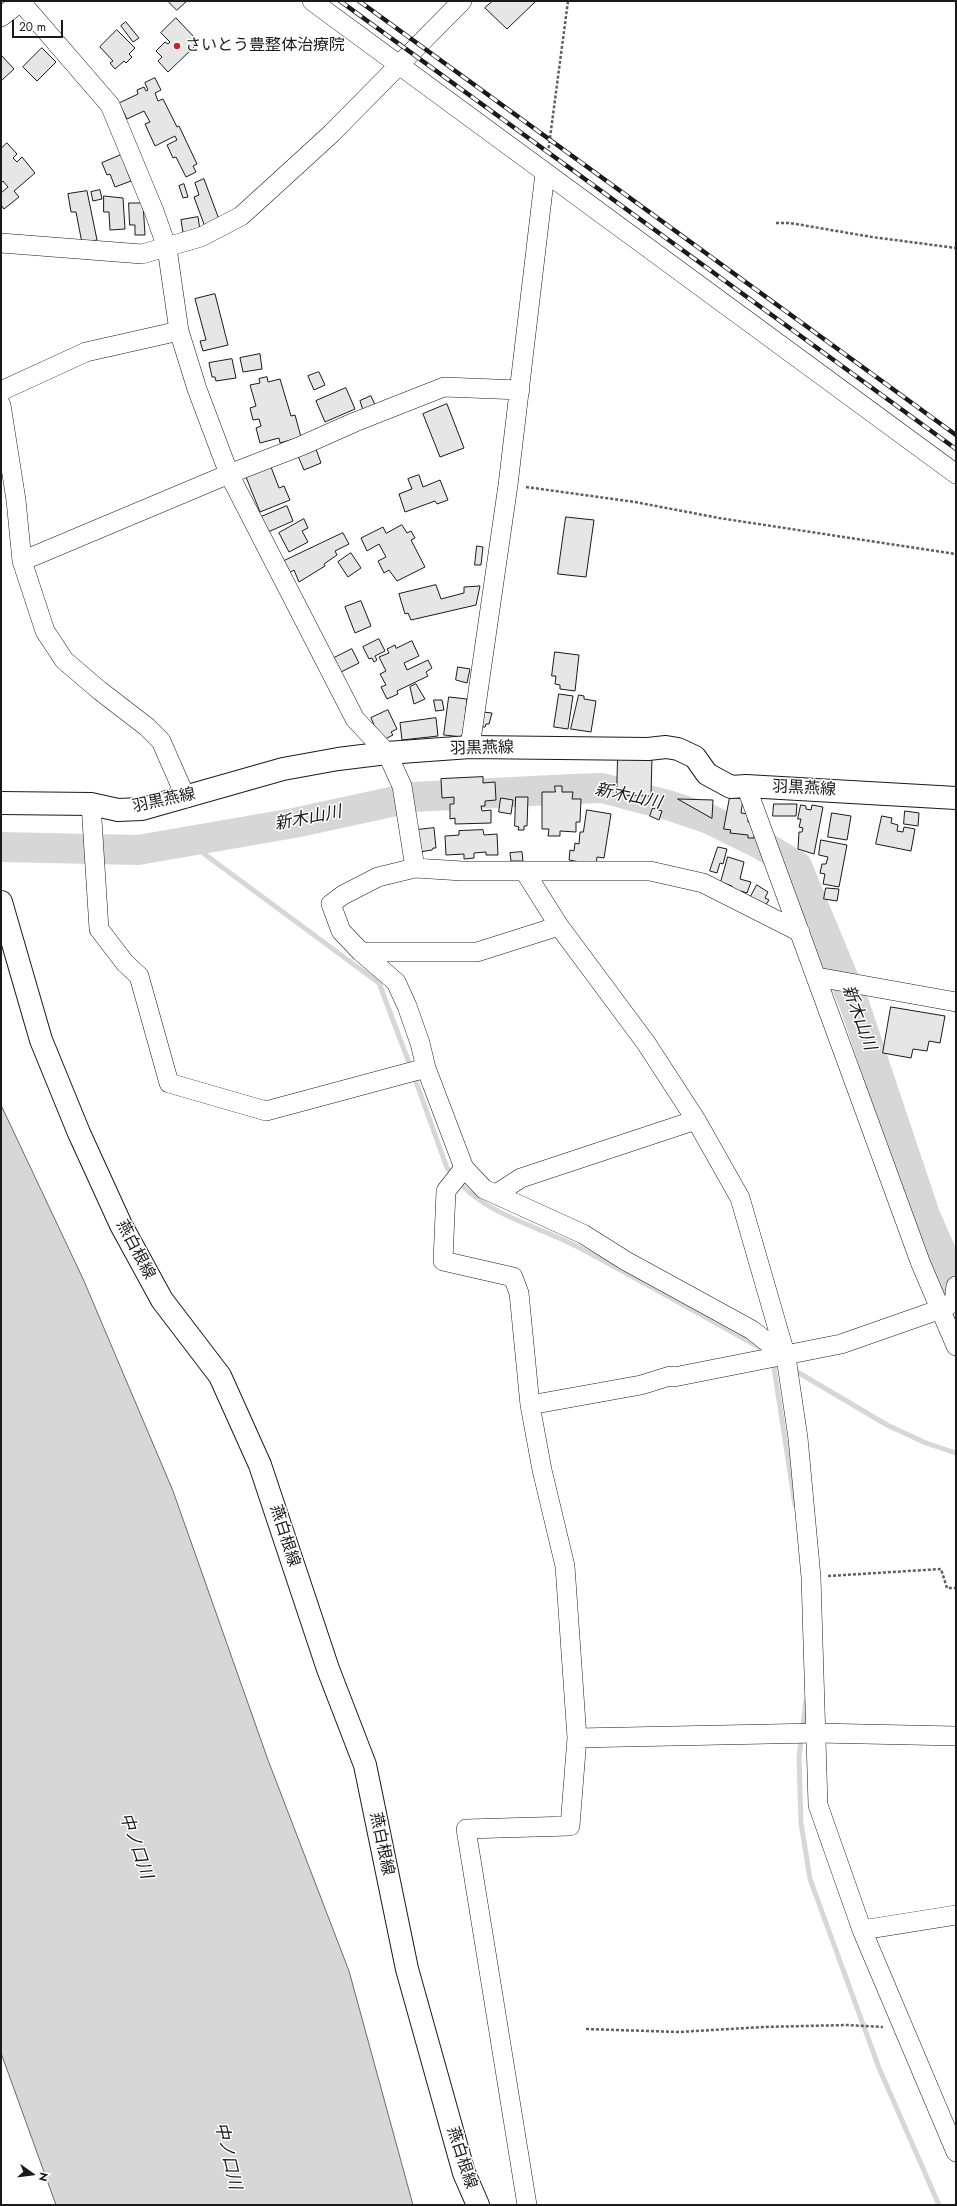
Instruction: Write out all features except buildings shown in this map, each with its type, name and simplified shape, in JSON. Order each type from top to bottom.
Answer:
[{"type":"main road","name":"羽黒燕線","points":[[1,803],[91,804],[118,810],[142,809],[186,798],[283,769],[338,758],[470,747],[678,749],[695,757],[707,774],[731,786],[956,798]]},
{"type":"main road","name":"燕白根線","points":[[1,902],[41,1040],[78,1133],[121,1225],[162,1300],[220,1376],[260,1465],[328,1670],[365,1765],[407,1969],[464,2173],[478,2205]]},
{"type":"street","points":[[1,17],[21,1],[110,105],[154,211],[166,248],[179,331],[197,389],[229,474],[355,719],[387,753],[402,786],[415,868]]},
{"type":"street","points":[[312,1],[956,474]]},
{"type":"street","points":[[1,243],[142,254],[201,237],[241,216],[332,133],[462,1]]},
{"type":"street","points":[[470,747],[508,484],[545,173]]},
{"type":"street","points":[[1,391],[86,352],[179,331]]},
{"type":"street","points":[[22,561],[229,474],[444,387],[520,390]]},
{"type":"street","points":[[1,405],[16,500],[22,561],[45,631],[64,660],[99,690],[147,727],[161,741],[186,798]]},
{"type":"street","points":[[746,786],[818,977],[921,1264],[956,1346]]},
{"type":"street","points":[[91,804],[99,929],[125,963],[139,976],[169,1083],[266,1111],[426,1068]]},
{"type":"street","points":[[786,1357],[752,1330],[626,1261],[583,1234],[484,1188],[464,1168],[426,1068],[420,1043],[396,982],[361,952],[341,931],[331,904],[343,895],[378,876],[415,868],[525,872],[650,871],[703,883],[800,932]]},
{"type":"street","points":[[525,872],[559,926],[646,1043],[696,1120],[740,1198],[786,1357],[798,1438],[811,1577],[817,1732],[818,1805],[862,1930],[902,2029],[947,2112],[956,2152]]},
{"type":"street","points":[[361,952],[477,952],[559,926]]},
{"type":"street","points":[[818,977],[956,1002]]},
{"type":"street","points":[[496,1194],[521,1178],[696,1120]]},
{"type":"street","points":[[464,1168],[446,1191],[444,1261],[513,1277],[520,1293],[530,1405],[542,1470],[564,1566],[576,1738],[570,1826],[466,1828],[527,2205]]},
{"type":"street","points":[[530,1405],[641,1385],[670,1376],[674,1377],[786,1357],[841,1344],[941,1309],[954,1302],[956,1286]]},
{"type":"street","points":[[576,1738],[817,1732],[956,1736]]},
{"type":"street","points":[[862,1930],[956,1915]]},
{"type":"path","points":[[545,173],[568,1]]},
{"type":"path","points":[[776,223],[790,223],[872,237],[956,248]]},
{"type":"path","points":[[508,484],[634,502],[719,518],[956,554]]},
{"type":"path","points":[[811,1577],[941,1569],[947,1588],[956,1588]]},
{"type":"path","points":[[586,2030],[679,2032],[763,2027],[847,2025],[902,2029]]},
{"type":"water","name":"中ノ口川","points":[[1,1105],[84,1281],[173,1491],[268,1760],[349,1971],[413,2205],[56,2205],[1,2053]]},
{"type":"waterway","name":"新木山川","points":[[1,847],[138,850],[294,823],[414,797],[571,789],[602,788],[671,806],[709,819],[760,844],[797,866],[855,1006],[925,1215],[956,1286]]},
{"type":"waterway","points":[[188,842],[379,983],[411,1068]]},
{"type":"waterway","points":[[414,1076],[447,1168],[453,1175]]},
{"type":"waterway","points":[[459,1182],[470,1193],[498,1211],[578,1247],[762,1349]]},
{"type":"waterway","points":[[773,1361],[795,1505]]},
{"type":"waterway","points":[[794,1370],[887,1425],[926,1443],[956,1453]]},
{"type":"waterway","points":[[806,1701],[799,1757],[801,1823],[810,1879],[879,2068],[939,2205]]},
{"type":"railway","points":[[340,1],[956,449]]},
{"type":"railway","points":[[359,1],[956,435]]},
{"type":"place","name":"さいとう豊整体治療院","points":[[177,46]]}]
